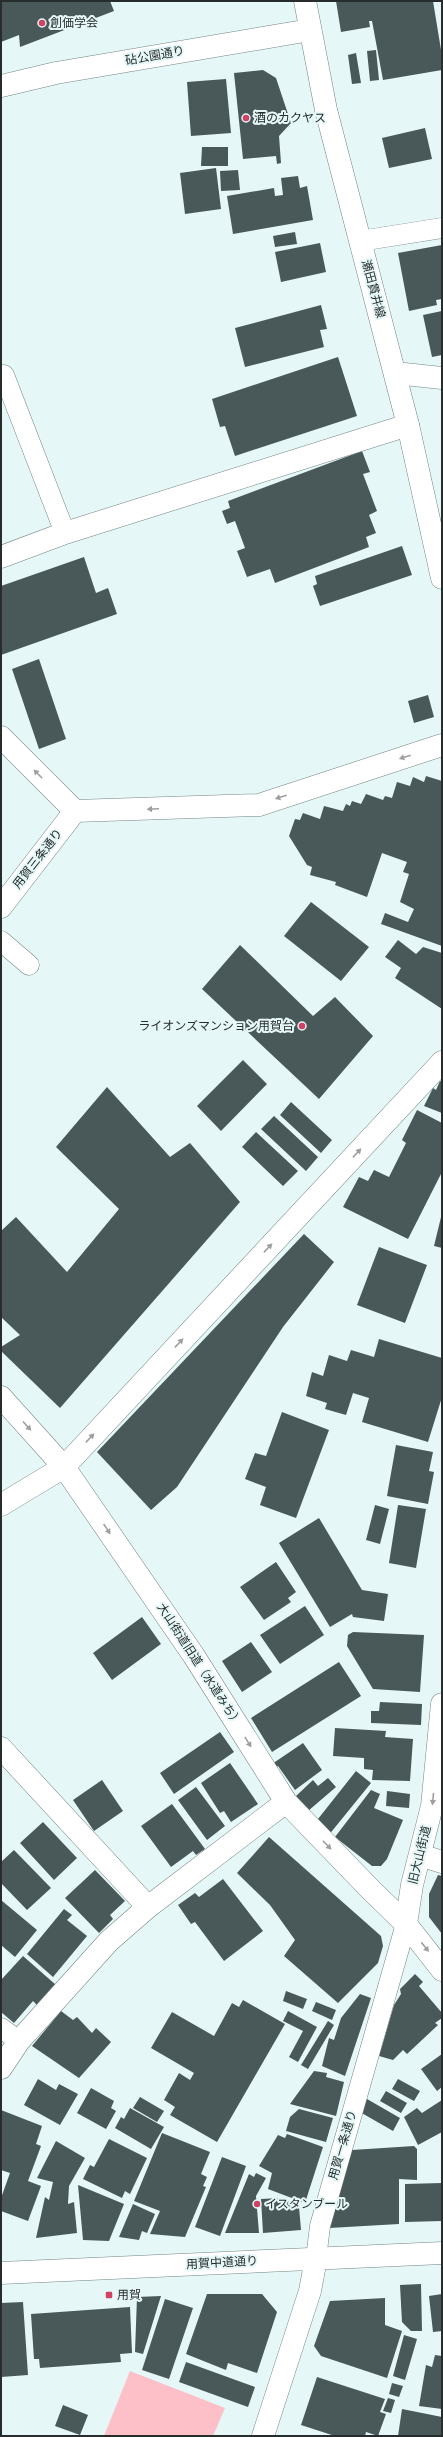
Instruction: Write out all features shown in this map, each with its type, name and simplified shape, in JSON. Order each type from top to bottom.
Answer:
[{"type":"street","name":"瀬田貫井線","points":[[304,1],[326,110],[408,425],[442,578]]},
{"type":"street","name":"砧公園通り","points":[[1,86],[56,73],[310,30]]},
{"type":"street","points":[[395,373],[442,378]]},
{"type":"street","points":[[1,557],[65,533],[408,425]]},
{"type":"street","points":[[1,737],[75,811],[258,805],[442,745]]},
{"type":"street","name":"用賀三条通り","points":[[1,907],[75,811]]},
{"type":"street","points":[[1,1505],[64,1467],[442,1062]]},
{"type":"street","name":"大山街道旧道（水道みち）","points":[[1,1397],[64,1467],[194,1656],[286,1802],[406,1924]]},
{"type":"street","name":"旧大山街道","points":[[406,1924],[412,1885],[432,1806],[442,1704]]},
{"type":"street","points":[[1,1748],[148,1907]]},
{"type":"street","points":[[1,2068],[19,2041],[109,1941],[148,1907],[286,1802]]},
{"type":"street","points":[[420,1855],[442,1862]]},
{"type":"street","points":[[406,1924],[442,1970]]},
{"type":"street","name":"用賀中道通り","points":[[1,2273],[442,2253]]},
{"type":"street","name":"用賀一条通り","points":[[264,2436],[310,2291],[316,2259]]},
{"type":"lane","points":[[360,241],[442,228]]},
{"type":"lane","points":[[1,377],[4,375],[65,533]]},
{"type":"lane","points":[[1,941],[29,965]]},
{"type":"lane","name":"用賀一条通り","points":[[316,2259],[320,2226],[406,1924]]},
{"type":"lane","points":[[1,2028],[19,2041]]},
{"type":"shaded area","points":[[130,2371],[225,2408],[213,2436],[104,2436]]},
{"type":"building","name":"創価学会","points":[[1,1],[110,1],[114,11],[20,47],[19,35],[1,42]]},
{"type":"building","points":[[336,1],[433,1],[442,56],[442,70],[383,80],[372,21],[369,21],[370,27],[341,32]]},
{"type":"building","points":[[376,50],[379,80],[370,81],[367,51]]},
{"type":"building","points":[[356,53],[361,83],[352,84],[348,55]]},
{"type":"building","points":[[263,70],[276,78],[291,123],[279,136],[281,163],[277,164],[276,156],[243,159],[234,73]]},
{"type":"building","points":[[226,79],[231,133],[191,136],[187,82]]},
{"type":"building","points":[[425,128],[432,159],[389,168],[382,138]]},
{"type":"building","points":[[202,147],[228,147],[228,166],[201,166]]},
{"type":"building","points":[[216,168],[221,209],[185,214],[180,173]]},
{"type":"building","points":[[238,170],[240,190],[221,191],[220,171]]},
{"type":"building","points":[[298,176],[300,188],[307,186],[313,220],[233,234],[227,196],[274,188],[275,196],[283,195],[281,178]]},
{"type":"building","points":[[295,232],[297,244],[275,247],[273,236]]},
{"type":"building","points":[[320,243],[326,272],[281,282],[275,252]]},
{"type":"building","points":[[442,245],[442,299],[436,300],[437,305],[409,311],[398,253]]},
{"type":"building","points":[[321,305],[327,329],[320,330],[324,347],[245,367],[235,328]]},
{"type":"building","points":[[442,311],[442,355],[432,357],[423,315]]},
{"type":"building","points":[[338,357],[357,416],[235,456],[225,426],[220,427],[212,399]]},
{"type":"building","points":[[362,451],[370,472],[363,474],[377,511],[369,515],[376,533],[366,537],[369,547],[275,583],[270,569],[247,577],[237,551],[245,548],[235,521],[227,524],[222,511],[230,508],[228,501]]},
{"type":"building","points":[[402,546],[412,575],[320,606],[313,586],[317,584],[315,576]]},
{"type":"building","points":[[84,557],[96,593],[108,588],[117,614],[1,655],[1,586]]},
{"type":"building","points":[[39,659],[66,739],[39,749],[12,669]]},
{"type":"building","points":[[428,695],[434,717],[414,723],[408,701]]},
{"type":"building","points":[[426,776],[442,781],[442,946],[381,924],[385,913],[408,922],[414,909],[400,902],[409,874],[403,872],[407,862],[382,853],[367,897],[335,885],[336,882],[310,875],[312,867],[307,865],[289,836],[295,819],[300,820],[303,813],[320,819],[324,806],[343,811],[346,804],[350,806],[352,801],[361,804],[366,794],[383,800],[385,796],[392,798],[397,782],[410,786],[413,777],[424,782]]},
{"type":"building","points":[[311,902],[369,947],[341,981],[284,936]]},
{"type":"building","points":[[398,940],[416,954],[423,947],[442,953],[442,1009],[395,978],[401,968],[385,957]]},
{"type":"building","name":"ライオンズマンション用賀台","points":[[240,945],[313,1016],[335,997],[373,1036],[319,1099],[202,989]]},
{"type":"building","points":[[243,1060],[267,1084],[221,1131],[197,1106]]},
{"type":"building","points":[[440,1081],[442,1082],[442,1113],[424,1106],[433,1088],[436,1090]]},
{"type":"building","points":[[107,1087],[170,1157],[190,1143],[240,1202],[60,1408],[1,1351],[1,1347],[20,1335],[1,1317],[1,1231],[16,1217],[67,1272],[119,1209],[56,1147]]},
{"type":"building","points":[[291,1102],[332,1140],[321,1153],[280,1115]]},
{"type":"building","points":[[417,1110],[442,1123],[442,1172],[408,1239],[343,1207],[359,1177],[368,1181],[374,1170],[389,1177],[406,1143],[402,1140]]},
{"type":"building","points":[[274,1116],[318,1157],[306,1171],[261,1129]]},
{"type":"building","points":[[256,1132],[298,1171],[283,1186],[242,1147]]},
{"type":"building","points":[[442,1213],[442,1248],[434,1246]]},
{"type":"building","points":[[304,1234],[334,1262],[283,1327],[177,1487],[151,1510],[97,1452]]},
{"type":"building","points":[[379,1247],[427,1265],[405,1323],[357,1305]]},
{"type":"building","points":[[379,1339],[442,1358],[442,1397],[428,1442],[362,1422],[369,1398],[353,1393],[346,1415],[325,1409],[327,1403],[306,1396],[312,1372],[323,1376],[329,1355],[347,1361],[351,1350],[374,1357]]},
{"type":"building","points":[[282,1412],[329,1430],[296,1518],[260,1505],[266,1487],[245,1479],[255,1453],[266,1456]]},
{"type":"building","points":[[396,1445],[433,1452],[429,1471],[434,1472],[428,1504],[387,1496]]},
{"type":"building","points":[[375,1505],[389,1509],[380,1544],[366,1540]]},
{"type":"building","points":[[398,1505],[426,1509],[416,1568],[389,1563]]},
{"type":"building","points":[[319,1518],[362,1590],[388,1594],[384,1621],[353,1617],[352,1614],[330,1627],[279,1543]]},
{"type":"building","points":[[276,1562],[296,1592],[288,1598],[291,1602],[264,1620],[240,1587]]},
{"type":"building","points":[[305,1606],[324,1635],[280,1664],[260,1635]]},
{"type":"building","points":[[142,1617],[161,1644],[112,1680],[93,1653]]},
{"type":"building","points":[[353,1632],[424,1635],[420,1692],[373,1689],[347,1646],[348,1635]]},
{"type":"building","points":[[251,1642],[272,1672],[242,1692],[222,1661]]},
{"type":"building","points":[[339,1662],[361,1696],[272,1752],[251,1718]]},
{"type":"building","points":[[380,1702],[422,1704],[421,1725],[371,1723],[371,1711],[379,1711]]},
{"type":"building","points":[[335,1728],[386,1731],[385,1737],[413,1739],[410,1781],[372,1780],[373,1770],[364,1769],[364,1758],[333,1756]]},
{"type":"building","points":[[220,1732],[234,1752],[174,1794],[160,1773]]},
{"type":"building","points":[[303,1743],[322,1770],[295,1790],[278,1766],[275,1768],[272,1764]]},
{"type":"building","points":[[230,1763],[258,1804],[231,1822],[224,1811],[220,1813],[201,1783]]},
{"type":"building","points":[[356,1771],[371,1783],[328,1836],[314,1824]]},
{"type":"building","points":[[328,1778],[336,1787],[308,1811],[295,1797],[313,1780],[318,1786]]},
{"type":"building","points":[[102,1780],[123,1811],[94,1831],[73,1800]]},
{"type":"building","points":[[196,1787],[225,1826],[207,1840],[178,1800]]},
{"type":"building","points":[[371,1790],[380,1794],[374,1808],[403,1820],[387,1859],[381,1866],[372,1866],[335,1837]]},
{"type":"building","points":[[387,1791],[410,1794],[409,1808],[386,1806]]},
{"type":"building","points":[[172,1804],[205,1849],[196,1855],[193,1851],[171,1867],[141,1826]]},
{"type":"building","points":[[43,1822],[77,1858],[54,1880],[20,1843]]},
{"type":"building","points":[[269,1837],[381,1936],[383,1946],[378,1963],[338,2003],[284,1956],[295,1940],[270,1905],[237,1873]]},
{"type":"building","points":[[14,1850],[51,1888],[27,1910],[1,1883],[1,1862]]},
{"type":"building","points":[[95,1870],[125,1901],[110,1915],[113,1919],[99,1933],[65,1898]]},
{"type":"building","points":[[438,1875],[442,1876],[442,1934],[429,1917],[429,1894]]},
{"type":"building","points":[[223,1879],[263,1931],[224,1961],[195,1922],[191,1924],[178,1905],[195,1893],[199,1897]]},
{"type":"building","points":[[1,1900],[37,1930],[15,1957],[1,1945]]},
{"type":"building","points":[[64,1909],[72,1915],[67,1920],[87,1936],[53,1977],[27,1954]]},
{"type":"building","points":[[23,1956],[56,1985],[38,2006],[33,2001],[14,2023],[1,2012],[1,1980]]},
{"type":"building","points":[[415,1974],[423,1982],[419,1986],[442,2013],[442,2018],[435,2023],[438,2025],[407,2054],[403,2050],[393,2060],[379,2056],[394,2005],[401,1994],[400,1989]]},
{"type":"building","points":[[286,1991],[307,1999],[303,2009],[283,2001]]},
{"type":"building","points":[[360,1994],[371,1998],[345,2076],[322,2066],[329,2038],[334,2040],[341,2018]]},
{"type":"building","points":[[243,2000],[285,2024],[217,2142],[170,2115],[175,2107],[164,2100],[179,2073],[190,2080],[194,2073],[151,2048],[172,2012],[214,2036],[232,2003],[239,2007]]},
{"type":"building","points":[[316,2002],[336,2010],[332,2020],[312,2011]]},
{"type":"building","points":[[61,2011],[73,2020],[77,2017],[92,2033],[96,2028],[111,2042],[79,2078],[32,2046]]},
{"type":"building","points":[[288,2011],[317,2027],[298,2062],[289,2057],[303,2031],[283,2021]]},
{"type":"building","points":[[328,2021],[334,2025],[308,2069],[301,2065]]},
{"type":"building","points":[[442,2054],[442,2087],[437,2091],[421,2069]]},
{"type":"building","points":[[314,2071],[327,2073],[326,2077],[344,2082],[336,2116],[290,2104]]},
{"type":"building","points":[[38,2079],[56,2090],[59,2084],[78,2094],[60,2125],[24,2105]]},
{"type":"building","points":[[398,2079],[420,2091],[414,2101],[392,2089]]},
{"type":"building","points":[[91,2088],[114,2101],[111,2108],[116,2111],[106,2129],[77,2113]]},
{"type":"building","points":[[386,2091],[407,2103],[401,2113],[380,2101]]},
{"type":"building","points":[[140,2097],[164,2111],[157,2122],[133,2108]]},
{"type":"building","points":[[367,2099],[400,2118],[393,2131],[360,2112]]},
{"type":"building","points":[[442,2100],[442,2132],[418,2145],[404,2117],[417,2108],[422,2113]]},
{"type":"building","points":[[130,2108],[164,2127],[151,2149],[115,2128],[121,2117],[124,2119]]},
{"type":"building","points":[[299,2109],[333,2118],[326,2142],[286,2131],[290,2117]]},
{"type":"building","points":[[1,2110],[42,2126],[36,2144],[41,2146],[28,2181],[41,2186],[28,2221],[1,2211],[1,2198],[10,2173],[1,2170]]},
{"type":"building","points":[[162,2133],[210,2152],[201,2174],[207,2177],[203,2186],[206,2187],[185,2237],[150,2234],[160,2211],[134,2201]]},
{"type":"building","points":[[287,2134],[323,2147],[305,2203],[268,2189],[272,2173],[259,2166],[278,2135],[285,2138]]},
{"type":"building","points":[[109,2139],[147,2158],[130,2194],[125,2191],[122,2198],[83,2179],[90,2165],[94,2167]]},
{"type":"building","points":[[56,2141],[85,2158],[69,2186],[68,2204],[74,2202],[77,2233],[36,2238],[45,2197],[49,2200],[53,2182],[37,2178]]},
{"type":"building","points":[[414,2146],[417,2149],[417,2180],[399,2179],[399,2224],[329,2228],[352,2150]]},
{"type":"building","points":[[222,2157],[246,2166],[220,2236],[195,2227]]},
{"type":"building","points":[[256,2173],[266,2178],[256,2196],[259,2233],[225,2233],[249,2174],[254,2177]]},
{"type":"building","points":[[442,2183],[442,2221],[405,2222],[405,2184]]},
{"type":"building","points":[[78,2185],[124,2204],[109,2241],[83,2240]]},
{"type":"building","points":[[281,2198],[299,2207],[301,2230],[263,2233],[261,2199]]},
{"type":"building","points":[[133,2204],[155,2214],[147,2233],[142,2231],[139,2240],[119,2237]]},
{"type":"building","points":[[421,2284],[422,2331],[411,2331],[402,2322],[400,2285]]},
{"type":"building","points":[[207,2294],[262,2294],[277,2312],[257,2373],[228,2363],[226,2370],[186,2354]]},
{"type":"building","points":[[442,2294],[442,2331],[433,2332],[429,2296]]},
{"type":"building","points":[[161,2296],[143,2354],[135,2352],[137,2297]]},
{"type":"building","points":[[385,2298],[385,2325],[402,2331],[387,2378],[321,2356],[314,2346],[330,2301]]},
{"type":"building","points":[[165,2299],[193,2308],[169,2379],[142,2370]]},
{"type":"building","points":[[23,2302],[28,2375],[1,2377],[1,2303]]},
{"type":"building","points":[[130,2307],[132,2353],[120,2354],[121,2362],[40,2368],[39,2359],[34,2359],[31,2314]]},
{"type":"building","points":[[404,2335],[417,2339],[405,2380],[393,2376]]},
{"type":"building","points":[[435,2355],[442,2356],[442,2409],[419,2406],[426,2365],[432,2367]]},
{"type":"building","points":[[186,2362],[255,2387],[248,2407],[179,2382]]},
{"type":"building","points":[[317,2377],[385,2399],[380,2412],[386,2414],[378,2436],[366,2432],[365,2436],[335,2436],[301,2425]]},
{"type":"building","points":[[392,2383],[403,2386],[399,2397],[389,2394]]},
{"type":"building","points":[[388,2398],[395,2400],[391,2413],[383,2411]]},
{"type":"building","points":[[63,2405],[88,2415],[80,2435],[55,2426]]},
{"type":"building","points":[[402,2409],[442,2417],[442,2436],[398,2436]]},
{"type":"place","name":"創価学会","points":[[42,23]]},
{"type":"place","name":"酒のカクヤス","points":[[246,118]]},
{"type":"place","name":"ライオンズマンション用賀台","points":[[302,1026]]},
{"type":"place","name":"イスタンブール","points":[[257,2204]]},
{"type":"place","name":"用賀","points":[[109,2295]]}]
